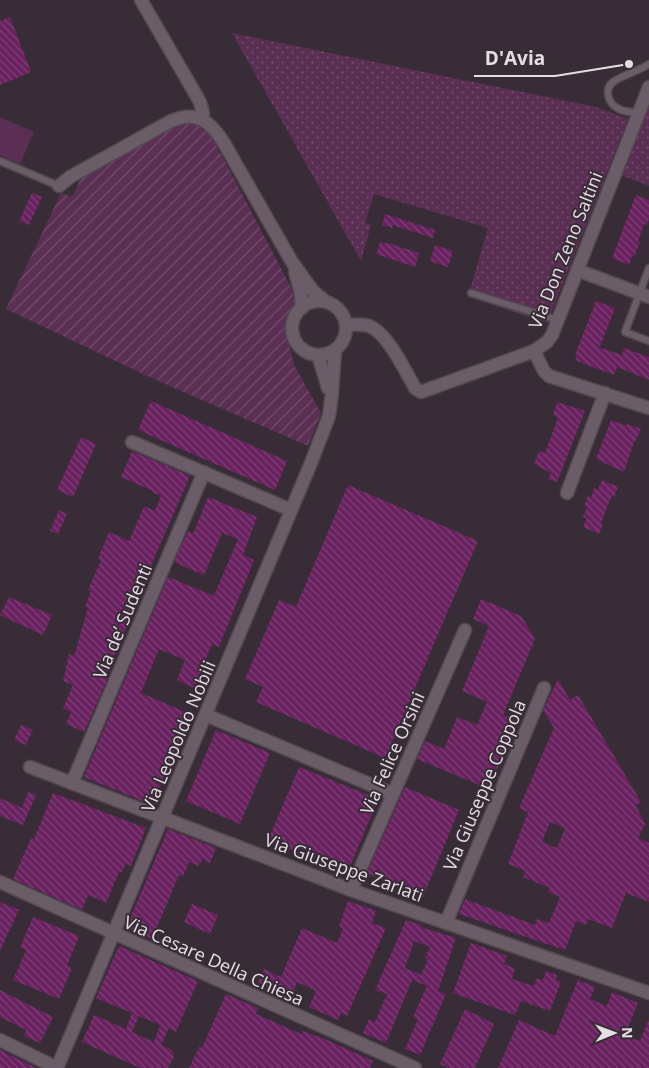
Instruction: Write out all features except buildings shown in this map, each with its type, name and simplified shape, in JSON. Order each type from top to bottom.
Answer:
[{"type":"street","points":[[141,0],[200,102],[203,113],[202,119]]},
{"type":"street","name":"Via Don Zeno Saltini","points":[[649,87],[552,335],[548,342],[534,351],[544,371],[549,376],[649,408]]},
{"type":"street","points":[[59,186],[70,177],[171,121],[189,116],[202,119],[215,129],[224,143],[292,262],[313,291],[326,302],[340,310],[346,325],[345,337],[335,351],[318,355],[303,350],[294,337],[293,321],[302,308],[316,301],[326,302]]},
{"type":"street","points":[[292,262],[301,293],[302,308]]},
{"type":"street","points":[[577,270],[644,295]]},
{"type":"street","points":[[346,325],[362,325],[376,330],[390,346],[415,388],[421,392],[534,351]]},
{"type":"street","name":"Via Leopoldo Nobili","points":[[57,1068],[311,463],[328,416],[332,393],[335,351]]},
{"type":"street","name":"Via Leopoldo Nobili","points":[[318,355],[328,385],[328,416]]},
{"type":"street","points":[[567,493],[605,393]]},
{"type":"street","points":[[132,442],[291,510]]},
{"type":"street","name":"Via de’ Sudenti","points":[[72,783],[204,472]]},
{"type":"street","name":"Via Felice Orsini","points":[[351,890],[465,630]]},
{"type":"street","name":"Via Giuseppe Coppola","points":[[446,923],[544,688]]},
{"type":"street","points":[[206,715],[394,794]]},
{"type":"street","name":"Via Giuseppe Zarlati","points":[[30,766],[351,890],[649,993]]},
{"type":"street","name":"Via Cesare Della Chiesa","points":[[0,882],[388,1062],[415,1068]]},
{"type":"street","points":[[0,1040],[57,1068]]},
{"type":"lane","points":[[638,113],[619,109],[612,104],[609,100],[609,87],[616,79],[649,64]]},
{"type":"lane","points":[[0,161],[59,186]]},
{"type":"lane","points":[[649,268],[644,295],[625,332],[649,341]]},
{"type":"lane","points":[[470,293],[558,320]]},
{"type":"shaded area","points":[[232,33],[596,107],[628,119],[547,323],[468,297],[488,228],[374,194],[365,223],[371,225],[361,261]]},
{"type":"shaded area","points":[[649,105],[649,186],[621,175]]},
{"type":"shaded area","points":[[0,117],[34,132],[20,164],[0,155]]},
{"type":"shaded area","points":[[185,122],[201,128],[213,139],[295,295],[289,345],[294,365],[321,413],[308,446],[147,376],[6,309],[61,193],[72,197],[81,178],[171,127]]},
{"type":"place","name":"D'Avia","points":[[629,64]]}]
